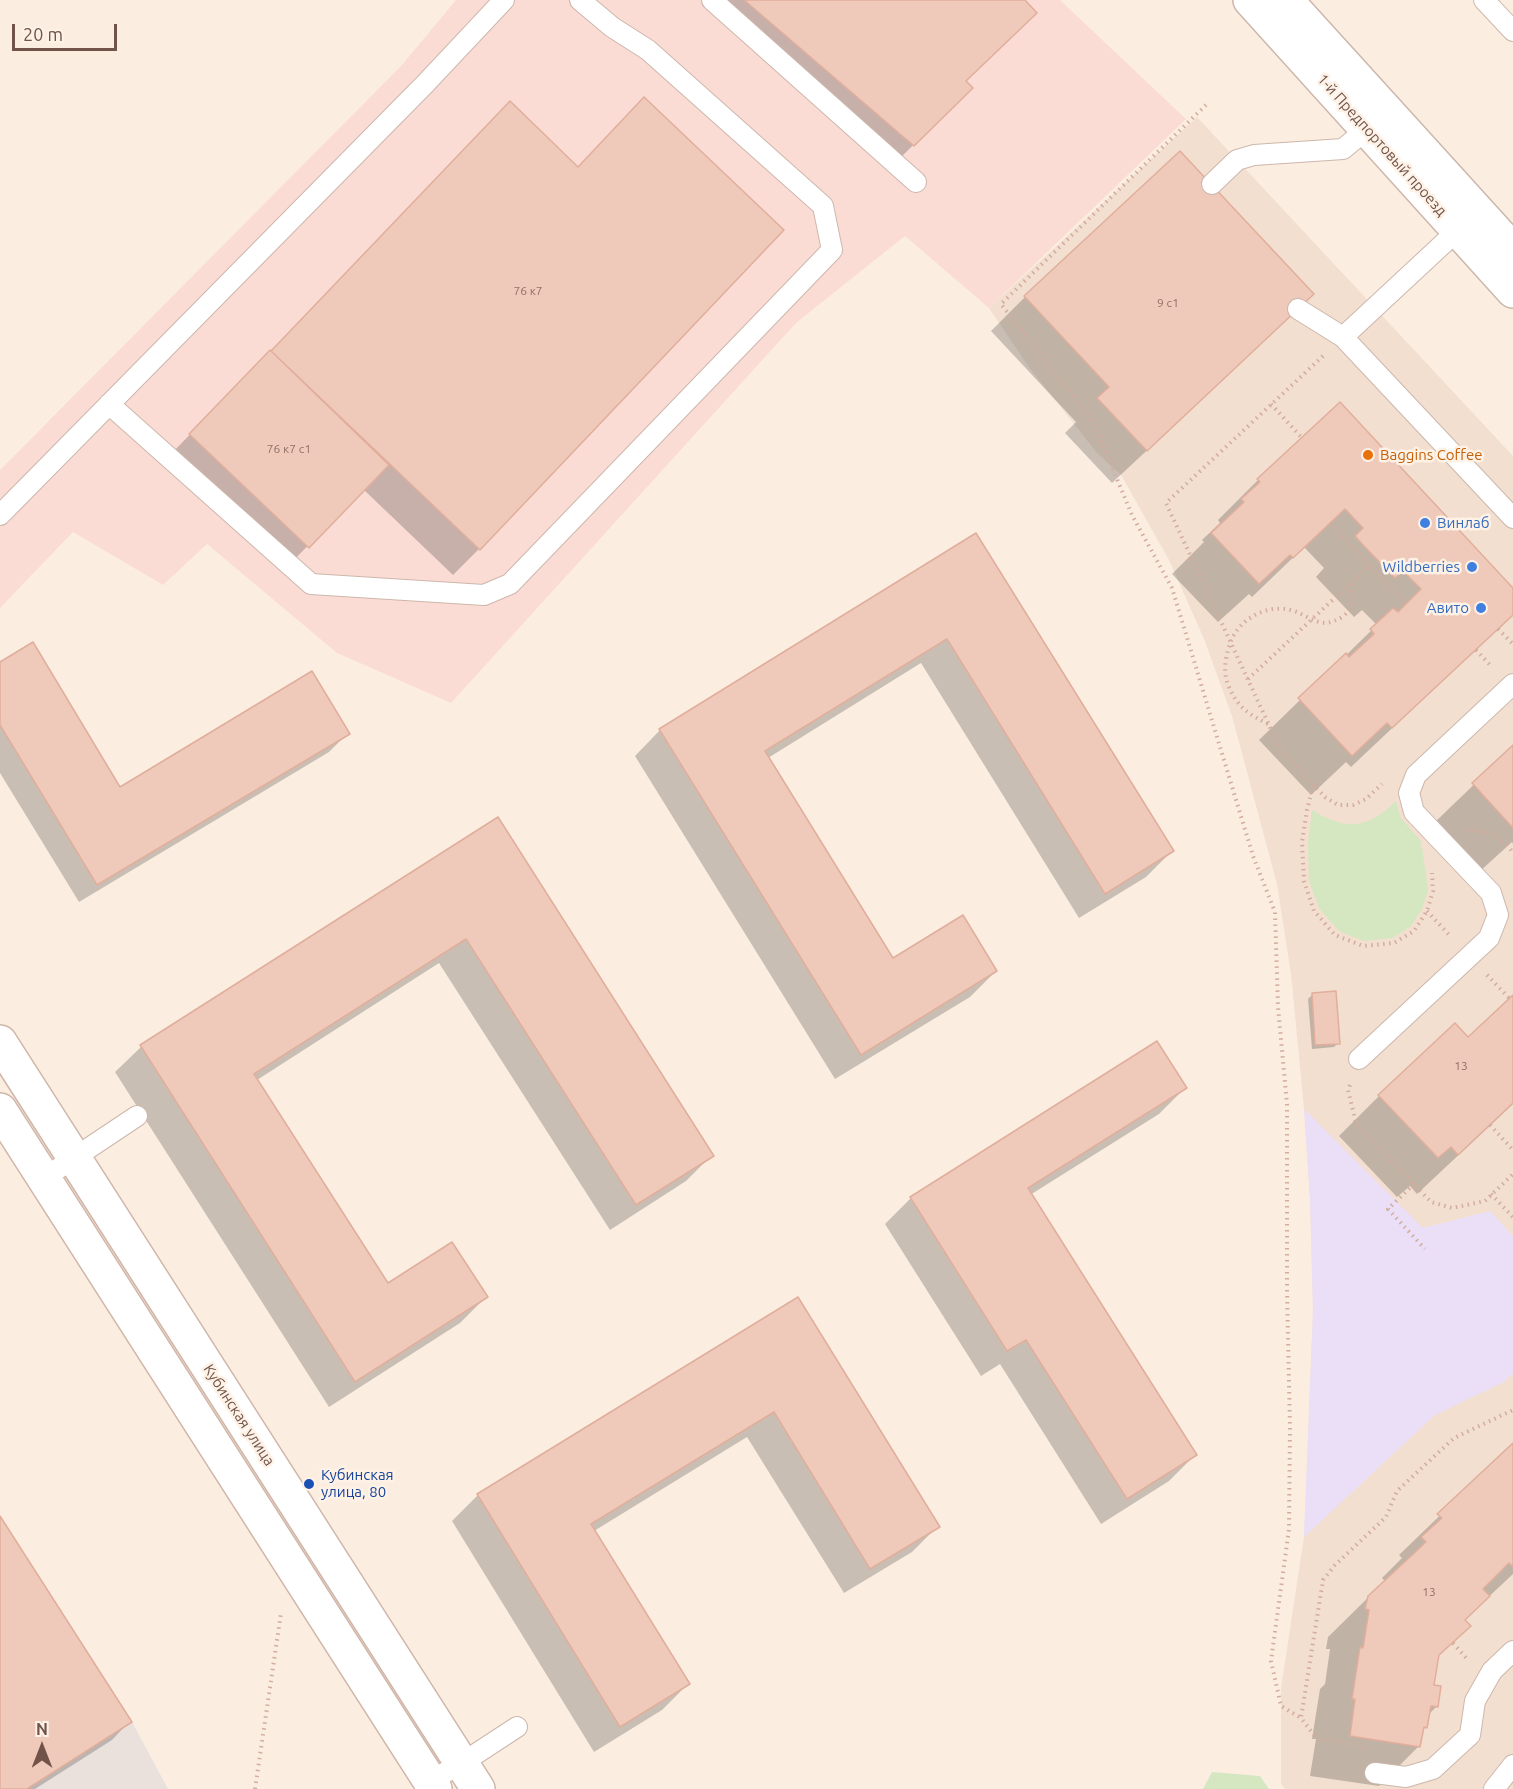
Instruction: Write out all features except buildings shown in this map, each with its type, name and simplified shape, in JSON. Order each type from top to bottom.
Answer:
[{"type":"main road","name":"1-й Предпортовый проезд","points":[[1250,0],[1513,291]]},
{"type":"main road","name":"1-й Предпортовый проезд","points":[[1286,0],[1513,250]]},
{"type":"main road","name":"Кубинская улица","points":[[0,1042],[470,1776]]},
{"type":"main road","points":[[0,1110],[433,1785]]},
{"type":"lane","points":[[0,515],[418,92],[504,0]]},
{"type":"lane","points":[[109,404],[311,584],[484,595],[510,584],[832,250],[823,206],[648,50],[612,27],[580,0]]},
{"type":"lane","points":[[712,0],[916,182]]},
{"type":"lane","points":[[1484,0],[1513,31]]},
{"type":"lane","points":[[1212,184],[1237,160],[1254,155],[1343,149],[1367,129]]},
{"type":"lane","points":[[1343,337],[1458,230]]},
{"type":"lane","points":[[1298,309],[1343,337],[1513,518]]},
{"type":"lane","points":[[1359,1059],[1489,938],[1498,915],[1491,893],[1414,812],[1408,793],[1416,775],[1513,684]]},
{"type":"lane","points":[[44,1178],[137,1116]]},
{"type":"lane","points":[[1375,1773],[1406,1777],[1433,1769],[1470,1735],[1475,1701],[1492,1671],[1513,1651]]},
{"type":"lane","points":[[433,1785],[470,1776],[517,1727]]},
{"type":"lane","points":[[1494,1789],[1513,1765]]},
{"type":"path","points":[[1206,105],[1001,304],[1093,422],[1132,515],[1172,588],[1253,856],[1275,912],[1278,1007],[1287,1104],[1290,1429],[1289,1529],[1270,1661],[1281,1706],[1301,1718],[1317,1739],[1362,1745],[1375,1773]]},
{"type":"path","points":[[1308,369],[1166,503],[1281,751],[1325,798],[1338,804],[1353,805],[1366,799],[1396,771],[1428,764]]},
{"type":"path","points":[[1271,404],[1302,438]]},
{"type":"path","points":[[1330,523],[1406,604]]},
{"type":"path","points":[[1248,679],[1370,565]]},
{"type":"path","points":[[1268,724],[1250,715],[1235,700],[1227,681],[1225,661],[1230,642],[1240,625],[1256,614],[1275,609],[1294,611],[1311,621],[1328,623],[1344,616],[1352,601],[1350,584]]},
{"type":"path","points":[[1498,629],[1513,644]]},
{"type":"path","points":[[1313,785],[1302,842],[1304,881],[1314,911],[1335,935],[1363,946],[1394,943],[1414,931],[1427,911],[1433,891],[1424,822]]},
{"type":"path","points":[[1427,911],[1469,956]]},
{"type":"path","points":[[1359,1059],[1348,1090],[1356,1123],[1431,1202],[1452,1208],[1485,1201],[1513,1174]]},
{"type":"path","points":[[1490,1125],[1513,1150]]},
{"type":"path","points":[[1414,1184],[1388,1209],[1425,1249]]},
{"type":"path","points":[[1491,1194],[1513,1217]]},
{"type":"path","points":[[1301,1718],[1323,1580],[1335,1565],[1386,1516],[1397,1491],[1454,1438],[1513,1410]]},
{"type":"path","points":[[255,1789],[282,1606]]},
{"type":"shaded area","points":[[456,0],[1060,0],[1186,119],[989,308],[905,236],[796,323],[451,703],[337,653],[207,544],[163,585],[73,532],[0,608],[0,470],[401,66]]},
{"type":"shaded area","points":[[1197,117],[1513,456],[1513,1789],[1285,1789],[1281,1784],[1281,1688],[1304,1537],[1313,1311],[1310,1198],[1304,1109],[1291,974],[1277,884],[1232,716],[1204,639],[1169,560],[1121,475],[1097,453],[1028,366],[989,308]]},
{"type":"shaded area","points":[[1304,1109],[1423,1228],[1490,1211],[1513,1236],[1513,1374],[1504,1382],[1435,1415],[1304,1537],[1313,1311],[1310,1198]]},
{"type":"shaded area","points":[[0,1516],[132,1722],[168,1789],[0,1789]]},
{"type":"green space","points":[[1396,801],[1400,817],[1421,841],[1428,890],[1422,909],[1410,927],[1392,938],[1364,941],[1339,931],[1319,908],[1309,881],[1308,843],[1312,810],[1336,821],[1356,824],[1376,817]]},
{"type":"green space","points":[[1212,1772],[1260,1776],[1269,1789],[1203,1789]]},
{"type":"place","name":"Baggins Coffee","points":[[1368,455]]},
{"type":"place","name":"Винлаб","points":[[1425,523]]},
{"type":"place","name":"Wildberries","points":[[1472,567]]},
{"type":"place","name":"Авито","points":[[1481,608]]},
{"type":"place","name":"Кубинская улица, 80","points":[[309,1484]]}]
